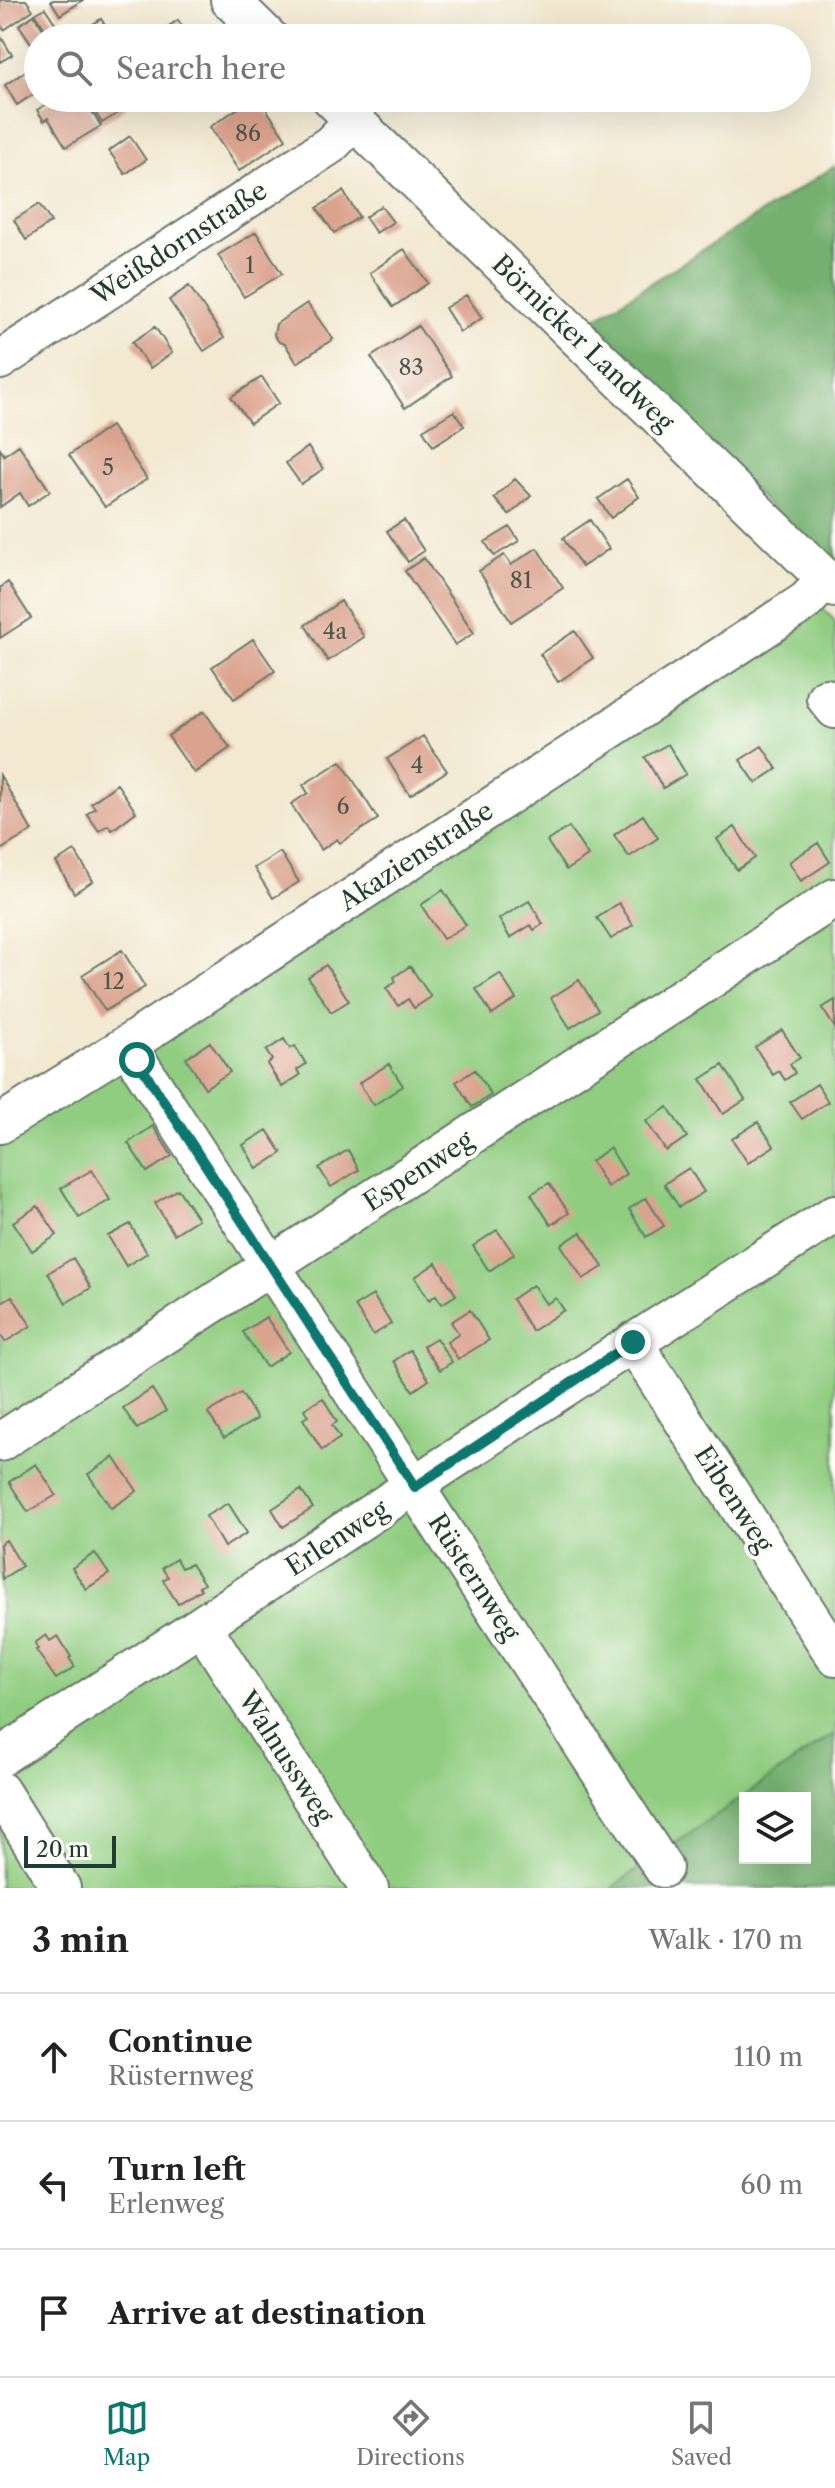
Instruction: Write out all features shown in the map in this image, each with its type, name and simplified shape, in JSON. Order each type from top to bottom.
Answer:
[{"type":"street","points":[[230,0],[255,24]]},
{"type":"street","name":"Weißdornstraße","points":[[0,360],[330,145],[342,112]]},
{"type":"street","name":"Börnicker Landweg","points":[[346,112],[831,584]]},
{"type":"street","name":"Akazienstraße","points":[[0,1124],[127,1045],[831,584]]},
{"type":"street","name":"Espenweg","points":[[0,1442],[835,898]]},
{"type":"street","name":"Rüsternweg","points":[[127,1045],[663,1868]]},
{"type":"street","name":"Erlenweg","points":[[0,1757],[633,1342],[835,1214]]},
{"type":"street","name":"Eibenweg","points":[[633,1342],[835,1656]]},
{"type":"street","name":"Walnussweg","points":[[202,1626],[369,1888]]},
{"type":"street","points":[[0,1791],[61,1888]]},
{"type":"green space","points":[[835,166],[835,572],[586,324]]},
{"type":"green space","points":[[821,606],[835,621],[835,1733],[750,1792],[739,1792],[739,1799],[611,1888],[0,1888],[0,1145]]},
{"type":"green space","points":[[835,1733],[835,1888],[611,1888],[739,1799],[739,1864],[811,1864],[811,1792],[750,1792]]},
{"type":"building","points":[[0,0],[26,0],[33,10],[4,30],[0,24]]},
{"type":"building","points":[[53,0],[83,0],[60,15]]},
{"type":"building","points":[[45,8],[56,24],[42,24],[35,14]]},
{"type":"building","points":[[34,15],[40,24],[24,24],[24,32],[19,25]]},
{"type":"building","points":[[0,35],[12,55],[0,62]]},
{"type":"building","points":[[24,72],[24,100],[17,105],[5,85]]},
{"type":"building","points":[[38,112],[92,112],[101,126],[66,147],[48,118],[44,121]]},
{"type":"building","points":[[95,112],[120,112],[102,123]]},
{"type":"building","points":[[232,112],[268,112],[286,139],[239,171],[210,127]]},
{"type":"building","points":[[130,136],[146,160],[125,174],[109,151]]},
{"type":"building","points":[[343,191],[359,217],[334,233],[317,208]]},
{"type":"building","points":[[39,204],[51,222],[26,240],[14,220]]},
{"type":"building","points":[[381,206],[393,222],[376,233],[365,217]]},
{"type":"building","points":[[256,232],[282,274],[244,297],[218,255]]},
{"type":"building","points":[[404,249],[428,283],[393,307],[370,273]]},
{"type":"building","points":[[189,286],[224,338],[204,351],[169,300]]},
{"type":"building","points":[[466,295],[482,318],[460,332],[445,308]]},
{"type":"building","points":[[307,303],[333,339],[297,363],[285,344],[274,335],[276,324]]},
{"type":"building","points":[[418,326],[452,376],[405,408],[371,357]]},
{"type":"building","points":[[155,327],[172,353],[150,368],[132,342]]},
{"type":"building","points":[[262,377],[279,403],[250,423],[231,397]]},
{"type":"building","points":[[454,411],[464,426],[433,446],[423,430]]},
{"type":"building","points":[[111,426],[147,479],[105,507],[69,455]]},
{"type":"building","points":[[19,445],[50,491],[28,506],[20,493],[0,507],[0,448],[4,455]]},
{"type":"building","points":[[308,447],[323,469],[301,484],[286,463]]},
{"type":"building","points":[[515,479],[531,496],[509,515],[494,498]]},
{"type":"building","points":[[627,479],[639,497],[611,518],[598,499]]},
{"type":"building","points":[[404,520],[424,551],[408,562],[387,531]]},
{"type":"building","points":[[590,520],[609,549],[582,567],[563,538]]},
{"type":"building","points":[[510,527],[519,541],[494,556],[485,542]]},
{"type":"building","points":[[537,548],[563,588],[511,622],[479,571],[504,555],[511,565]]},
{"type":"building","points":[[424,558],[474,633],[455,645],[405,571]]},
{"type":"building","points":[[8,582],[31,618],[0,638],[0,588]]},
{"type":"building","points":[[341,601],[364,637],[328,661],[305,625]]},
{"type":"building","points":[[575,631],[593,658],[558,682],[540,654]]},
{"type":"building","points":[[253,639],[275,671],[234,699],[212,667]]},
{"type":"building","points":[[204,711],[230,748],[194,773],[168,736]]},
{"type":"building","points":[[423,736],[447,771],[410,795],[387,759]]},
{"type":"building","points":[[668,744],[686,774],[663,788],[645,757]]},
{"type":"building","points":[[762,746],[777,769],[756,783],[740,760]]},
{"type":"building","points":[[341,761],[378,819],[340,843],[337,839],[321,850],[291,804],[308,793],[303,785]]},
{"type":"building","points":[[0,775],[32,831],[0,850]]},
{"type":"building","points":[[117,784],[136,812],[112,830],[108,825],[99,831],[87,814],[95,808],[91,803]]},
{"type":"building","points":[[643,815],[658,838],[629,857],[614,835]]},
{"type":"building","points":[[569,827],[588,856],[566,870],[547,841]]},
{"type":"building","points":[[735,827],[755,858],[737,870],[717,839]]},
{"type":"building","points":[[818,843],[830,862],[801,881],[789,862]]},
{"type":"building","points":[[75,851],[93,881],[74,893],[56,862]]},
{"type":"building","points":[[280,852],[299,882],[273,898],[254,868]]},
{"type":"building","points":[[443,890],[466,925],[443,939],[421,905]]},
{"type":"building","points":[[529,901],[543,924],[534,930],[531,925],[510,938],[499,919]]},
{"type":"building","points":[[619,903],[633,925],[611,939],[597,918]]},
{"type":"building","points":[[122,950],[145,987],[105,1011],[82,975]]},
{"type":"building","points":[[326,965],[349,1001],[331,1012],[308,977]]},
{"type":"building","points":[[410,966],[431,997],[414,1008],[408,999],[398,1006],[386,988],[396,982],[394,977]]},
{"type":"building","points":[[500,974],[516,999],[492,1015],[476,989]]},
{"type":"building","points":[[579,980],[598,1010],[570,1028],[551,998]]},
{"type":"building","points":[[835,1000],[835,1028],[822,1008]]},
{"type":"building","points":[[782,1030],[800,1058],[790,1064],[795,1073],[785,1080],[779,1071],[773,1075],[755,1047]]},
{"type":"building","points":[[284,1039],[290,1049],[295,1046],[306,1064],[297,1070],[300,1075],[282,1087],[267,1064],[272,1060],[266,1051]]},
{"type":"building","points":[[210,1042],[230,1072],[205,1088],[186,1058]]},
{"type":"building","points":[[389,1064],[403,1086],[374,1105],[359,1083]]},
{"type":"building","points":[[723,1065],[745,1100],[723,1114],[701,1079]]},
{"type":"building","points":[[475,1070],[491,1095],[472,1107],[456,1082]]},
{"type":"building","points":[[817,1084],[828,1102],[802,1119],[790,1102]]},
{"type":"building","points":[[668,1107],[687,1137],[666,1151],[646,1121]]},
{"type":"building","points":[[758,1122],[774,1146],[748,1163],[732,1139]]},
{"type":"building","points":[[153,1126],[172,1156],[147,1172],[128,1143]]},
{"type":"building","points":[[267,1130],[282,1153],[257,1169],[243,1145]]},
{"type":"building","points":[[610,1148],[626,1174],[607,1187],[591,1161]]},
{"type":"building","points":[[348,1150],[359,1170],[331,1187],[319,1168]]},
{"type":"building","points":[[689,1168],[704,1192],[679,1207],[664,1184]]},
{"type":"building","points":[[92,1170],[110,1200],[79,1218],[61,1188]]},
{"type":"building","points":[[549,1183],[569,1213],[551,1225],[531,1194]]},
{"type":"building","points":[[178,1189],[198,1219],[174,1234],[155,1203]]},
{"type":"building","points":[[646,1198],[664,1226],[646,1237],[629,1209]]},
{"type":"building","points":[[38,1206],[57,1235],[32,1251],[13,1222]]},
{"type":"building","points":[[130,1224],[147,1253],[126,1266],[108,1236]]},
{"type":"building","points":[[497,1230],[514,1254],[489,1271],[473,1246]]},
{"type":"building","points":[[581,1232],[603,1267],[583,1279],[561,1245]]},
{"type":"building","points":[[73,1258],[91,1288],[66,1303],[48,1273]]},
{"type":"building","points":[[436,1263],[456,1295],[442,1304],[436,1295],[429,1300],[415,1277]]},
{"type":"building","points":[[533,1285],[546,1304],[556,1298],[564,1310],[532,1331],[512,1299]]},
{"type":"building","points":[[373,1295],[391,1324],[373,1335],[355,1306]]},
{"type":"building","points":[[12,1296],[31,1326],[5,1342],[0,1334],[0,1303]]},
{"type":"building","points":[[470,1310],[489,1340],[458,1359],[447,1342],[459,1334],[451,1322]]},
{"type":"building","points":[[266,1317],[289,1352],[266,1367],[243,1332]]},
{"type":"building","points":[[436,1338],[452,1362],[440,1370],[423,1346]]},
{"type":"building","points":[[410,1350],[429,1380],[413,1391],[394,1361]]},
{"type":"building","points":[[152,1389],[166,1411],[137,1429],[123,1408]]},
{"type":"building","points":[[241,1393],[257,1419],[224,1438],[208,1413]]},
{"type":"building","points":[[323,1398],[337,1422],[332,1425],[340,1438],[322,1450],[303,1419],[308,1416],[304,1409]]},
{"type":"building","points":[[114,1457],[137,1491],[111,1508],[88,1474]]},
{"type":"building","points":[[36,1464],[56,1495],[28,1512],[9,1482]]},
{"type":"building","points":[[301,1490],[313,1508],[283,1527],[272,1509]]},
{"type":"building","points":[[228,1503],[247,1533],[224,1547],[206,1516]]},
{"type":"building","points":[[6,1540],[22,1566],[2,1579],[0,1544]]},
{"type":"building","points":[[95,1553],[109,1574],[86,1589],[72,1568]]},
{"type":"building","points":[[176,1559],[181,1568],[191,1564],[204,1584],[178,1604],[163,1580],[168,1577],[162,1568]]},
{"type":"building","points":[[46,1635],[50,1641],[58,1636],[75,1667],[56,1679],[36,1650],[35,1643]]},
{"type":"route","points":[[137,1060],[415,1487],[633,1342]]}]
